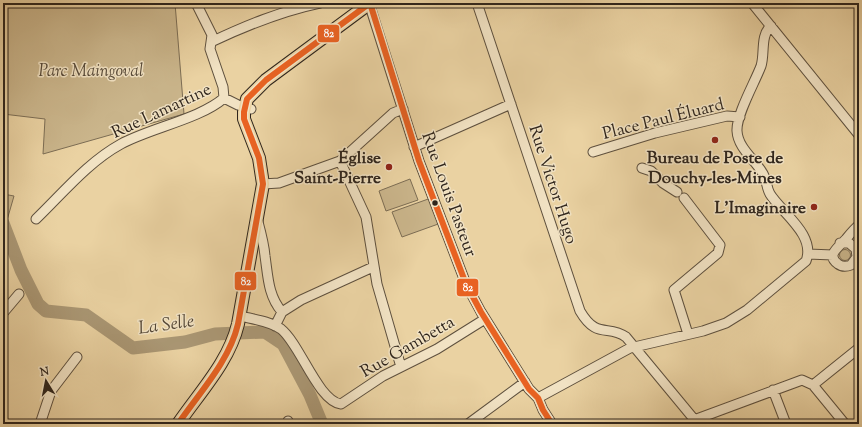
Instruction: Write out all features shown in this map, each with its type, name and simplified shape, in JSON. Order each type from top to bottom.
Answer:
[{"type":"main road","points":[[178,424],[225,356],[232,344],[239,320],[258,220],[263,184],[262,170],[254,142],[244,119],[248,108],[249,96],[260,84],[367,7]]},
{"type":"street","points":[[196,3],[210,31],[210,49],[223,87],[224,98]]},
{"type":"street","points":[[211,42],[245,26],[279,13],[320,3]]},
{"type":"street","name":"Rue Victor Hugo","points":[[477,3],[582,315],[594,328],[622,334],[634,346],[696,422]]},
{"type":"street","points":[[752,3],[859,135]]},
{"type":"street","name":"Rue Louis Pasteur","points":[[367,7],[403,109],[414,146],[466,284],[485,319],[525,382],[538,398],[542,410],[552,424]]},
{"type":"street","points":[[538,398],[634,346],[716,327],[743,313],[801,267],[806,260],[808,254],[803,236],[770,194],[764,174],[740,144],[737,128],[761,66],[765,37],[767,30],[771,26]]},
{"type":"street","name":"Rue Lamartine","points":[[36,220],[94,163],[109,151],[133,138],[212,106],[224,98],[248,108]]},
{"type":"street","points":[[414,146],[510,104]]},
{"type":"street","points":[[263,184],[278,183],[340,161],[393,113],[403,109]]},
{"type":"street","name":"Place Paul Éluard","points":[[593,152],[655,133],[712,119],[729,115],[740,117]]},
{"type":"street","points":[[340,161],[366,217],[373,267],[400,367]]},
{"type":"street","points":[[642,168],[651,171],[663,183],[681,195],[719,243],[720,248],[718,253],[674,290],[688,334]]},
{"type":"street","points":[[258,220],[264,248],[269,286],[277,307],[282,312]]},
{"type":"street","points":[[840,244],[846,243],[852,245],[858,252],[856,265],[842,266],[836,262],[833,255],[835,248],[859,225]]},
{"type":"street","points":[[808,254],[833,255]]},
{"type":"street","points":[[239,320],[275,326],[282,312],[306,297],[373,267]]},
{"type":"street","points":[[3,313],[19,294]]},
{"type":"street","name":"Rue Gambetta","points":[[275,326],[291,340],[322,390],[336,403],[341,404],[383,376],[437,349],[485,319]]},
{"type":"street","points":[[813,385],[859,348]]},
{"type":"street","points":[[40,424],[51,391],[77,357]]},
{"type":"street","points":[[696,422],[773,390],[802,380],[813,385],[845,424]]},
{"type":"street","points":[[468,424],[525,382]]},
{"type":"street","points":[[773,390],[786,424]]},
{"type":"green space","name":"Parc Maingoval","points":[[3,3],[175,3],[184,114],[43,154],[45,119],[3,114]]},
{"type":"green space","points":[[410,179],[418,200],[386,211],[379,191]]},
{"type":"green space","points":[[3,194],[14,196],[3,234]]},
{"type":"green space","points":[[431,198],[441,223],[402,237],[392,212]]},
{"type":"green space","points":[[843,250],[847,250],[849,251],[849,259],[843,260],[840,257],[840,253]]},
{"type":"waterway","name":"La Selle","points":[[3,223],[21,270],[38,304],[46,311],[86,315],[133,348],[185,342],[215,334],[265,332],[283,344],[310,395],[322,424]]},
{"type":"transit line","name":"82","points":[[178,424],[221,364],[234,338],[238,324],[263,184],[259,158],[244,119],[247,99],[266,80],[370,3],[419,161],[466,284],[481,312],[529,389],[538,398],[543,410],[552,424]]},
{"type":"place","name":"Bureau de Poste de Douchy-les-Mines","points":[[715,140]]},
{"type":"place","name":"Église Saint-Pierre","points":[[389,167]]},
{"type":"place","name":"L'Imaginaire","points":[[814,207]]}]
